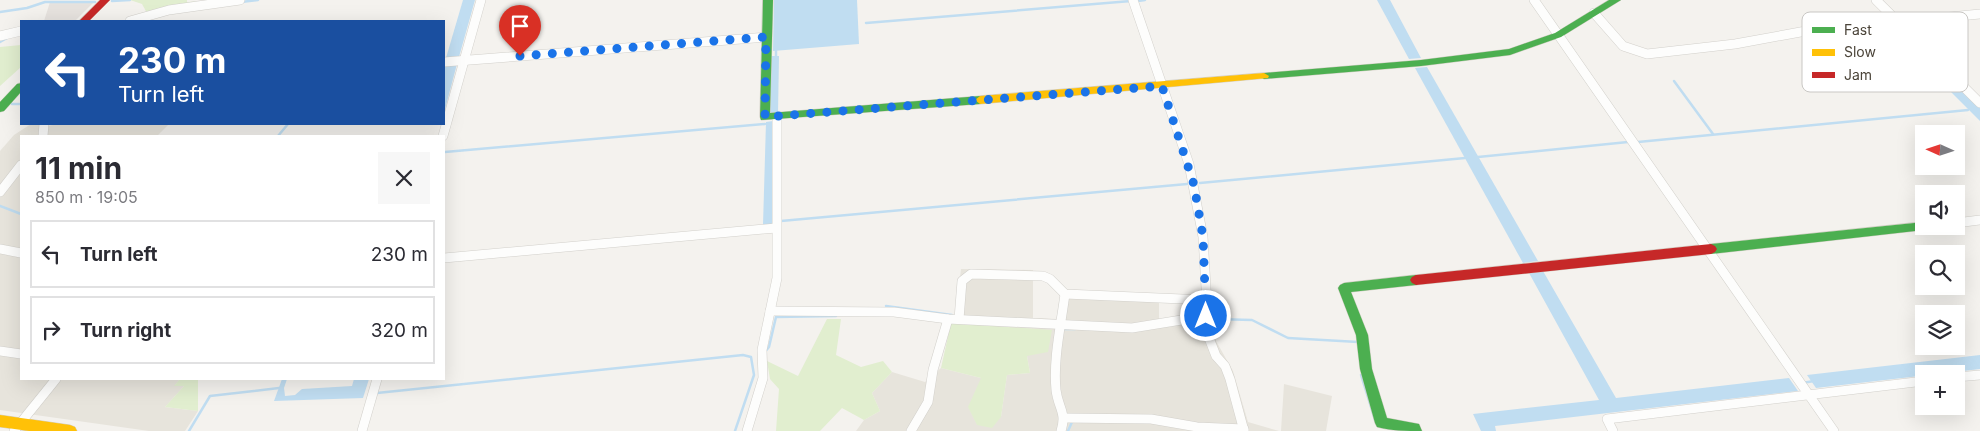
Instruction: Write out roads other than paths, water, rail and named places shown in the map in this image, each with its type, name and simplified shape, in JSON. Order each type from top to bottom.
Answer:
[{"type":"street","points":[[85,20],[105,0]]},
{"type":"street","points":[[134,20],[169,10],[240,0]]},
{"type":"street","points":[[443,135],[460,61],[481,0]]},
{"type":"street","points":[[768,0],[765,117],[1162,86],[1417,63],[1510,52],[1558,35],[1616,0]]},
{"type":"street","points":[[1064,418],[1151,418],[1197,427],[1244,430],[1230,379],[1225,366],[1216,356],[1209,338],[1206,316],[1203,237],[1194,185],[1133,0]]},
{"type":"street","points":[[1534,0],[1834,431]]},
{"type":"street","points":[[1876,0],[1884,12]]},
{"type":"street","points":[[1594,13],[1624,46],[1647,54],[1735,44],[1802,32]]},
{"type":"street","points":[[0,36],[20,31]]},
{"type":"street","points":[[446,62],[766,37]]},
{"type":"street","points":[[0,108],[20,87]]},
{"type":"street","points":[[1968,92],[1979,102]]},
{"type":"street","points":[[747,431],[763,378],[762,354],[777,278],[773,117]]},
{"type":"street","points":[[0,192],[20,166]]},
{"type":"street","points":[[1965,221],[1980,220]]},
{"type":"street","points":[[1415,430],[1382,424],[1366,369],[1362,335],[1344,288],[1915,227]]},
{"type":"street","points":[[445,258],[776,228]]},
{"type":"street","points":[[0,249],[20,253]]},
{"type":"street","points":[[911,431],[928,402],[934,370],[954,319],[962,281],[970,274],[1043,276],[1050,279],[1065,294],[1206,300]]},
{"type":"street","points":[[1061,431],[1064,418],[1056,392],[1060,326],[1065,308],[1065,294]]},
{"type":"street","points":[[770,311],[894,312],[954,319],[1060,326],[1132,328],[1206,316]]},
{"type":"street","points":[[0,351],[20,354]]},
{"type":"street","points":[[1965,376],[1980,374]]},
{"type":"street","points":[[17,428],[55,380]]},
{"type":"street","points":[[362,431],[377,380]]},
{"type":"street","points":[[1614,431],[1607,419],[1804,387],[1915,381]]},
{"type":"street","points":[[0,421],[17,428],[70,431]]},
{"type":"water","points":[[463,0],[475,0],[459,57],[446,58]]},
{"type":"water","points":[[774,0],[857,0],[859,44],[773,51]]},
{"type":"water","points":[[1377,0],[1390,0],[1421,58],[1409,59]]},
{"type":"water","points":[[771,56],[779,56],[778,113],[770,114]]},
{"type":"water","points":[[457,64],[445,109],[445,66]]},
{"type":"water","points":[[1427,67],[1538,261],[1523,263],[1415,68]]},
{"type":"water","points":[[1951,92],[1964,92],[1980,108],[1980,121]]},
{"type":"water","points":[[773,121],[772,224],[763,225],[766,122]]},
{"type":"water","points":[[1543,271],[1616,398],[1789,378],[1798,391],[1495,426],[1496,431],[1481,431],[1473,414],[1599,400],[1529,273]]},
{"type":"water","points":[[1980,355],[1980,369],[1965,371],[1965,365],[1915,365],[1915,377],[1816,388],[1807,375]]},
{"type":"water","points":[[282,380],[287,380],[284,388],[285,396],[295,395],[302,389],[352,386],[354,380],[369,380],[363,398],[274,401]]},
{"type":"waterway","points":[[112,1],[130,0]]},
{"type":"waterway","points":[[241,2],[258,0]]},
{"type":"waterway","points":[[1138,1],[1145,0]]},
{"type":"waterway","points":[[866,23],[1131,1]]},
{"type":"waterway","points":[[0,12],[27,8],[45,2],[95,2]]},
{"type":"waterway","points":[[0,42],[7,38]]},
{"type":"waterway","points":[[776,50],[776,59]]},
{"type":"waterway","points":[[1674,81],[1713,134]]},
{"type":"waterway","points":[[12,104],[20,104]]},
{"type":"waterway","points":[[1638,142],[1968,110]]},
{"type":"waterway","points":[[445,152],[765,124]]},
{"type":"waterway","points":[[279,135],[287,125]]},
{"type":"waterway","points":[[1478,157],[1628,142]]},
{"type":"waterway","points":[[1200,183],[1465,158]]},
{"type":"waterway","points":[[781,221],[1187,184]]},
{"type":"waterway","points":[[0,206],[20,214]]},
{"type":"waterway","points":[[886,306],[952,315]]},
{"type":"waterway","points":[[764,353],[769,347],[776,317],[836,316]]},
{"type":"waterway","points":[[1214,319],[1252,320],[1288,338],[1358,342]]},
{"type":"waterway","points":[[1064,329],[1075,329]]},
{"type":"waterway","points":[[377,393],[743,355],[751,357],[754,375],[735,431]]},
{"type":"waterway","points":[[1361,375],[1375,420]]},
{"type":"waterway","points":[[1802,383],[1814,381]]},
{"type":"waterway","points":[[189,431],[210,396],[279,388]]},
{"type":"waterway","points":[[1068,431],[1072,422]]}]
